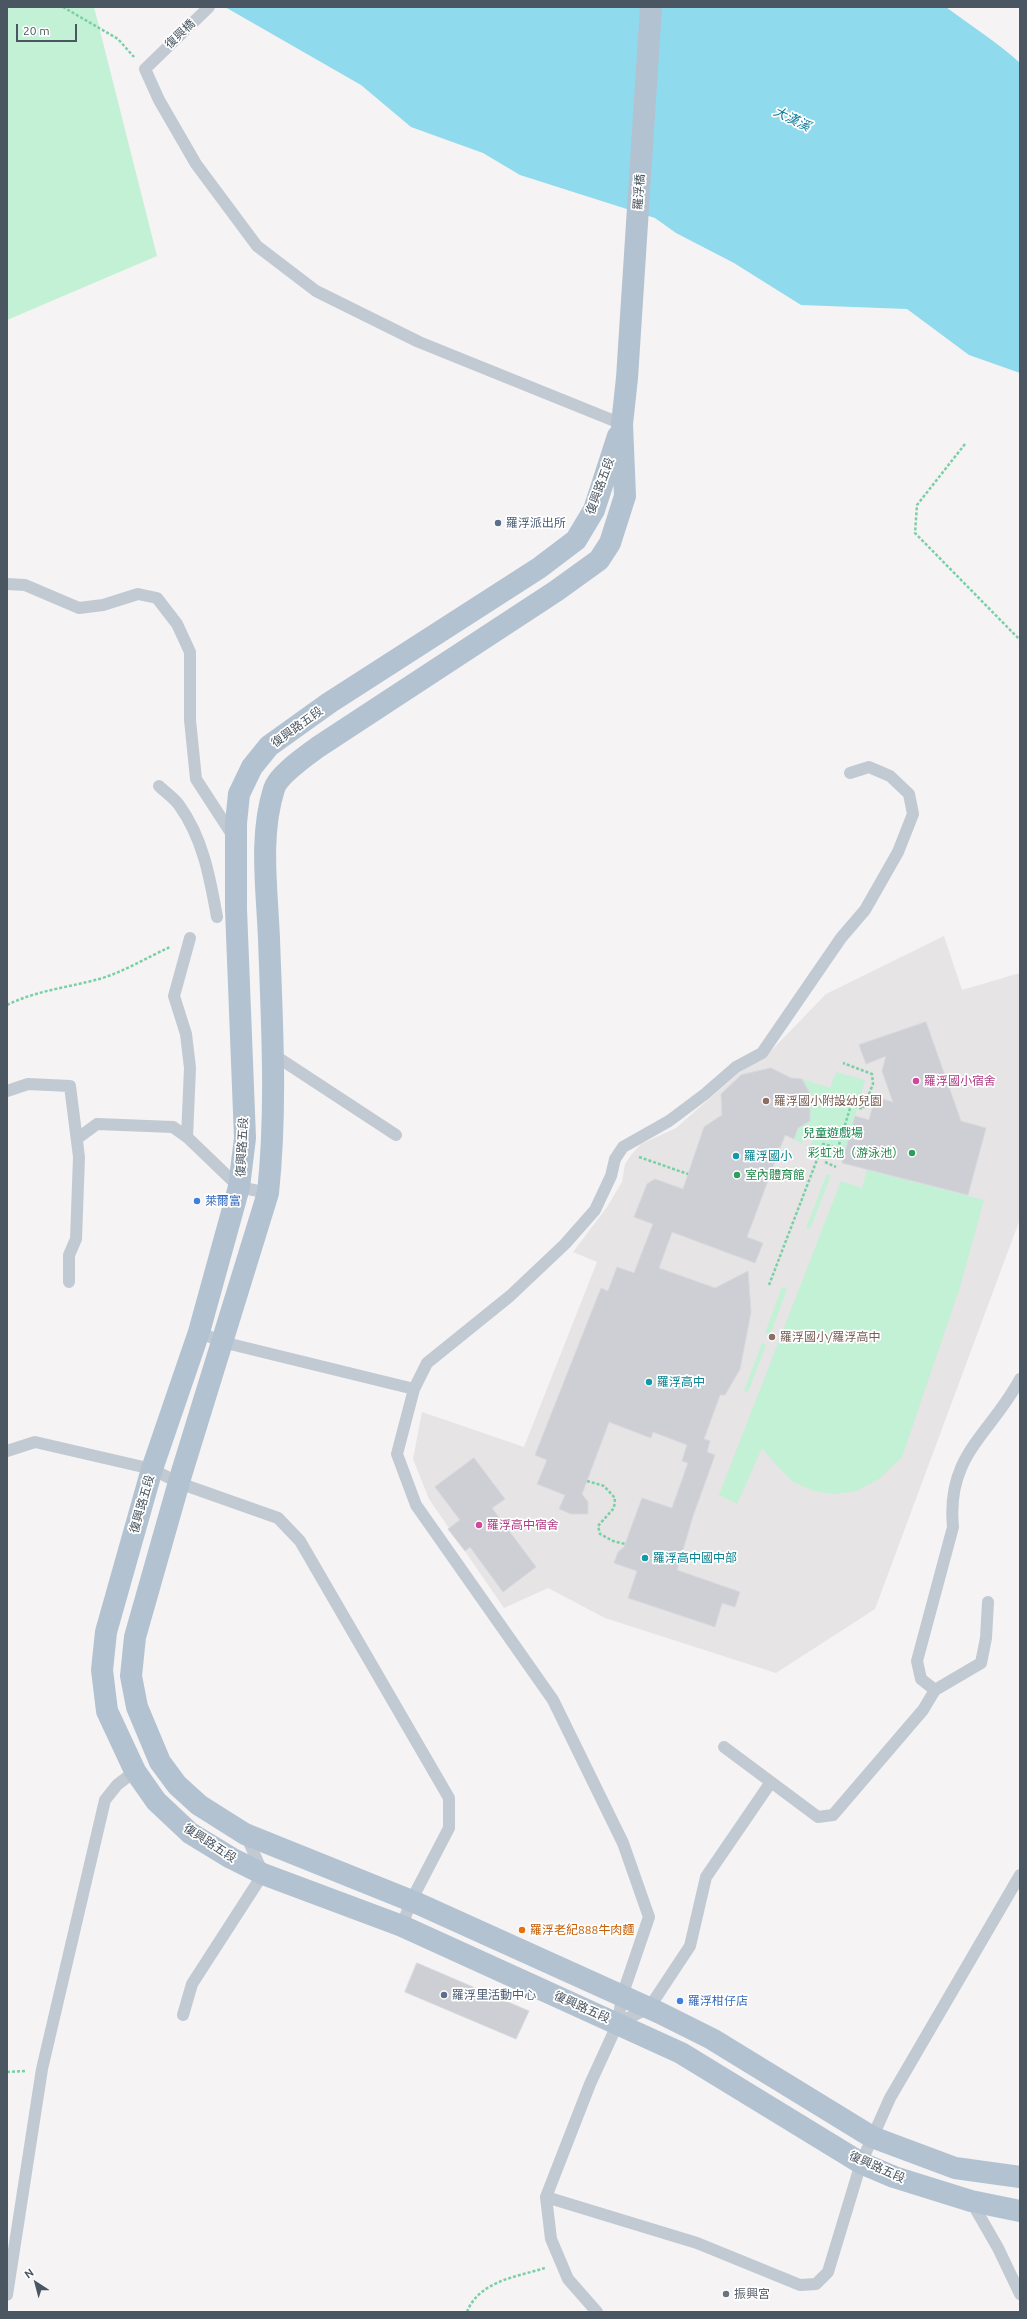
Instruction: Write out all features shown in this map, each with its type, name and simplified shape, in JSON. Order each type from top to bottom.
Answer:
[{"type":"main road","name":"羅浮橋","points":[[627,378],[651,7]]},
{"type":"main road","name":"復興路五段","points":[[627,378],[622,424],[625,496],[610,543],[598,560],[556,591],[497,628],[318,747],[291,769],[274,787],[265,829],[274,1055],[273,1144],[268,1193],[179,1483],[135,1637],[131,1676],[140,1714],[160,1762],[177,1785],[199,1805],[245,1834],[411,1901],[650,2008],[712,2039],[872,2136],[955,2168],[1020,2177]]},
{"type":"main road","name":"復興路五段","points":[[622,424],[594,510],[576,540],[487,601],[329,703],[269,746],[252,767],[239,794],[236,840],[236,909],[245,1138],[239,1187],[199,1332],[152,1469],[106,1632],[102,1670],[107,1711],[135,1772],[156,1801],[190,1833],[263,1874],[402,1926],[618,2023],[681,2053],[861,2163],[894,2177],[971,2201],[1020,2211]]},
{"type":"main road","points":[[487,601],[497,628]]},
{"type":"main road","points":[[269,746],[291,769]]},
{"type":"lane","name":"復興橋","points":[[148,65],[209,7]]},
{"type":"lane","points":[[148,65],[159,100],[196,164],[257,246],[316,291],[419,342],[622,424]]},
{"type":"lane","points":[[7,584],[25,585],[79,608],[103,605],[138,594],[157,598],[177,624],[190,652],[190,720],[196,778],[236,840]]},
{"type":"lane","points":[[597,2312],[568,2279],[551,2239],[546,2197],[590,2084],[618,2023],[622,1996],[649,1917],[623,1843],[553,1700],[416,1505],[397,1454],[414,1389],[427,1363],[510,1296],[565,1244],[595,1210],[611,1176],[615,1159],[623,1147],[669,1121],[705,1094],[736,1067],[762,1053],[841,938],[865,910],[898,852],[913,814],[909,794],[890,776],[869,767],[850,773]]},
{"type":"lane","points":[[159,786],[178,804],[198,837],[210,879],[217,917]]},
{"type":"lane","points":[[187,1137],[190,1068],[186,1034],[174,996],[190,938]]},
{"type":"lane","points":[[274,1055],[396,1135]]},
{"type":"lane","points":[[7,1091],[28,1084],[70,1086],[78,1138],[76,1239],[69,1255],[69,1282]]},
{"type":"lane","points":[[78,1138],[97,1124],[174,1127],[187,1137],[239,1187],[268,1193]]},
{"type":"lane","points":[[199,1332],[222,1342],[414,1389]]},
{"type":"lane","points":[[935,1690],[921,1679],[917,1661],[953,1527],[951,1504],[960,1467],[979,1437],[1010,1398],[1020,1379]]},
{"type":"lane","points":[[7,1451],[34,1442],[152,1469],[179,1483],[278,1518],[300,1541],[449,1798],[449,1828],[411,1901],[402,1926]]},
{"type":"lane","points":[[724,1747],[818,1817],[833,1815],[923,1710],[935,1690],[981,1663],[986,1638],[988,1602]]},
{"type":"lane","points":[[7,2295],[42,2069],[105,1800],[117,1785],[135,1772]]},
{"type":"lane","points":[[618,2023],[650,2008],[690,1946],[706,1877],[771,1782]]},
{"type":"lane","points":[[183,2015],[192,1984],[263,1874],[245,1834]]},
{"type":"lane","points":[[546,2197],[697,2243],[800,2285],[816,2284],[828,2272],[861,2163],[890,2098],[1020,1875]]},
{"type":"lane","points":[[971,2201],[998,2248],[1020,2294]]},
{"type":"path","points":[[63,7],[118,39],[148,65]]},
{"type":"path","points":[[965,444],[917,505],[915,533],[1020,640]]},
{"type":"path","points":[[7,1005],[19,999],[55,988],[96,980],[190,938]]},
{"type":"path","points":[[770,1285],[822,1144],[838,1148],[851,1105],[863,1109],[871,1090],[872,1074],[842,1063]]},
{"type":"path","points":[[805,1134],[814,1136]]},
{"type":"path","points":[[825,1162],[836,1167]]},
{"type":"path","points":[[658,1163],[688,1174]]},
{"type":"path","points":[[587,1480],[604,1486],[615,1498],[614,1508],[598,1526],[600,1534],[613,1541],[625,1544]]},
{"type":"path","points":[[467,2312],[472,2300],[484,2288],[561,2263]]},
{"type":"shaded area","name":"羅浮國小/羅浮高中","points":[[944,936],[962,990],[1020,973],[1020,1219],[875,1609],[776,1673],[605,1618],[548,1588],[504,1608],[429,1499],[413,1459],[422,1412],[524,1447],[597,1262],[573,1252],[607,1207],[622,1182],[625,1164],[631,1155],[641,1144],[676,1128],[741,1071],[766,1056],[826,994]]},
{"type":"green space","points":[[7,7],[94,7],[157,256],[7,320]]},
{"type":"green space","name":"兒童遊戲場","points":[[836,1072],[865,1080],[844,1157],[811,1146],[818,1125],[805,1132],[802,1144],[794,1139],[798,1128],[810,1121],[810,1106],[813,1096],[803,1093],[806,1086],[802,1079],[830,1088]]},
{"type":"green space","points":[[867,1170],[984,1200],[960,1287],[902,1457],[879,1479],[856,1491],[835,1494],[815,1491],[793,1482],[762,1448],[737,1504],[719,1495],[841,1181],[862,1188]]},
{"type":"green space","points":[[827,1174],[831,1175],[810,1229],[806,1228]]},
{"type":"green space","points":[[782,1287],[787,1289],[770,1335],[765,1333]]},
{"type":"green space","points":[[762,1343],[766,1345],[748,1392],[744,1391]]},
{"type":"water","name":"大漢溪","points":[[225,7],[946,7],[993,41],[1020,63],[1020,373],[969,355],[907,309],[801,305],[734,263],[676,233],[655,218],[520,175],[483,153],[411,127],[361,85]]},
{"type":"building","points":[[926,1022],[961,1121],[986,1128],[968,1195],[842,1163],[855,1116],[869,1120],[875,1097],[893,1102],[882,1071],[886,1056],[866,1064],[859,1045]]},
{"type":"building","points":[[771,1068],[791,1078],[802,1079],[812,1097],[810,1106],[810,1121],[798,1128],[794,1139],[785,1135],[747,1237],[763,1243],[755,1263],[672,1232],[659,1268],[715,1288],[748,1271],[751,1312],[740,1369],[725,1395],[720,1395],[704,1439],[710,1441],[707,1452],[715,1455],[693,1516],[677,1570],[740,1592],[735,1607],[722,1603],[715,1627],[628,1598],[637,1571],[614,1563],[618,1552],[624,1547],[642,1498],[672,1508],[688,1463],[682,1461],[687,1445],[653,1432],[651,1438],[609,1422],[582,1494],[588,1502],[588,1514],[571,1514],[559,1509],[565,1495],[537,1484],[547,1460],[535,1455],[601,1288],[608,1291],[617,1267],[634,1273],[653,1224],[634,1217],[647,1184],[655,1179],[683,1189],[704,1127],[722,1115],[721,1094],[741,1075]]},
{"type":"building","name":"羅浮高中宿舍","points":[[474,1458],[505,1499],[492,1508],[536,1567],[503,1592],[470,1547],[465,1551],[448,1529],[460,1520],[435,1487]]},
{"type":"building","points":[[417,1963],[529,2011],[516,2039],[405,1992]]},
{"type":"place","name":"羅浮派出所","points":[[498,523]]},
{"type":"place","name":"羅浮國小宿舍","points":[[916,1081]]},
{"type":"place","name":"羅浮國小附設幼兒園","points":[[766,1101]]},
{"type":"place","name":"彩虹池（游泳池）","points":[[912,1153]]},
{"type":"place","name":"羅浮國小","points":[[736,1156]]},
{"type":"place","name":"室內體育館","points":[[737,1175]]},
{"type":"place","name":"萊爾富","points":[[197,1201]]},
{"type":"place","name":"羅浮國小/羅浮高中","points":[[772,1337]]},
{"type":"place","name":"羅浮高中","points":[[649,1382]]},
{"type":"place","name":"羅浮高中宿舍","points":[[479,1525]]},
{"type":"place","name":"羅浮高中國中部","points":[[645,1558]]},
{"type":"place","name":"羅浮老紀888牛肉麵","points":[[522,1930]]},
{"type":"place","name":"羅浮里活動中心","points":[[444,1995]]},
{"type":"place","name":"羅浮柑仔店","points":[[680,2001]]},
{"type":"place","name":"振興宮","points":[[726,2294]]}]
